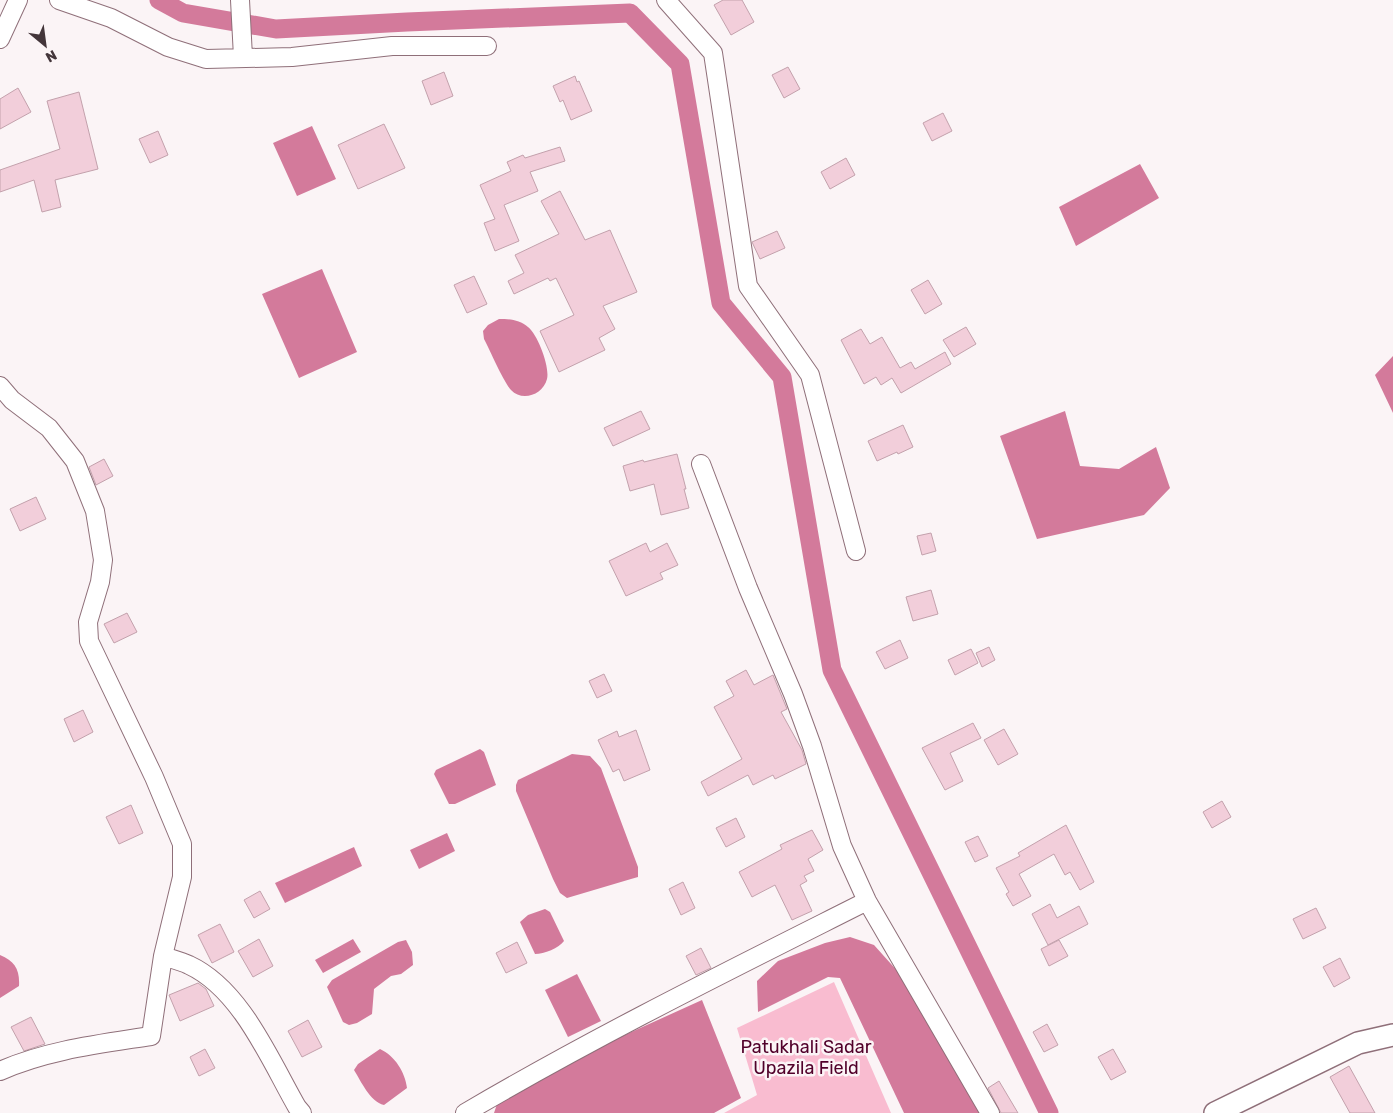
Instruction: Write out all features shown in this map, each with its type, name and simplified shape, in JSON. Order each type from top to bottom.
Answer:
[{"type":"street","points":[[0,39],[18,0]]},
{"type":"street","points":[[60,0],[111,18],[168,47],[206,59],[292,57],[392,46],[487,46]]},
{"type":"street","points":[[240,0],[243,57]]},
{"type":"street","points":[[666,0],[712,53],[748,286],[810,375],[856,551]]},
{"type":"street","points":[[0,386],[12,400],[49,428],[75,462],[95,511],[103,560],[100,582],[88,622],[89,641],[154,777],[182,844],[182,877],[163,956],[151,1036],[87,1047],[20,1062],[0,1071]]},
{"type":"street","points":[[701,464],[748,588],[793,694],[812,746],[842,846],[867,902],[990,1113]]},
{"type":"street","points":[[465,1113],[538,1070],[656,1008],[867,902]]},
{"type":"street","points":[[163,956],[189,965],[216,982],[232,997],[302,1113]]},
{"type":"street","points":[[1215,1113],[1358,1043],[1393,1035]]},
{"type":"green space","name":"Patukhali Sadar Upazila Field","points":[[834,982],[891,1113],[724,1113],[757,1095],[737,1028]]},
{"type":"shaded area","points":[[312,126],[336,179],[297,196],[273,143]]},
{"type":"shaded area","points":[[1140,164],[1159,198],[1076,246],[1059,207]]},
{"type":"shaded area","points":[[322,269],[357,352],[299,378],[262,294]]},
{"type":"shaded area","points":[[499,319],[515,320],[522,323],[536,337],[547,367],[545,385],[537,393],[526,396],[516,394],[511,390],[500,372],[484,339],[483,331],[488,325]]},
{"type":"shaded area","points":[[1393,356],[1393,413],[1375,375]]},
{"type":"shaded area","points":[[1065,411],[1080,466],[1119,469],[1156,447],[1170,488],[1144,515],[1037,539],[1000,436]]},
{"type":"shaded area","points":[[480,749],[484,752],[496,785],[455,804],[449,804],[434,774],[436,770]]},
{"type":"shaded area","points":[[572,754],[590,756],[601,768],[638,867],[638,877],[567,898],[560,893],[553,879],[516,791],[516,785],[518,780]]},
{"type":"shaded area","points":[[447,833],[455,851],[419,869],[410,850]]},
{"type":"shaded area","points":[[354,847],[362,866],[285,903],[275,883]]},
{"type":"shaded area","points":[[545,909],[550,912],[564,941],[551,950],[535,954],[520,922],[528,915]]},
{"type":"shaded area","points":[[850,937],[874,945],[909,984],[981,1113],[904,1113],[840,978],[828,977],[758,1012],[757,981],[778,961],[825,943]]},
{"type":"shaded area","points":[[353,939],[361,952],[323,973],[315,960]]},
{"type":"shaded area","points":[[406,940],[412,952],[413,965],[401,974],[391,976],[374,989],[372,1014],[357,1023],[349,1025],[343,1022],[327,987],[332,980],[398,942]]},
{"type":"shaded area","points":[[0,955],[16,967],[19,986],[0,998]]},
{"type":"shaded area","points":[[577,974],[601,1021],[568,1037],[545,990]]},
{"type":"shaded area","points":[[702,1000],[741,1098],[714,1113],[494,1113],[498,1101],[563,1063]]},
{"type":"shaded area","points":[[380,1049],[395,1060],[404,1076],[407,1088],[384,1105],[370,1096],[354,1070],[358,1064]]},
{"type":"building","points":[[723,0],[742,0],[754,22],[731,35],[714,5]]},
{"type":"building","points":[[788,67],[800,89],[784,98],[772,75]]},
{"type":"building","points":[[444,72],[453,96],[431,105],[422,81]]},
{"type":"building","points":[[575,76],[592,111],[571,120],[563,100],[560,102],[553,86]]},
{"type":"building","points":[[18,88],[31,112],[0,129],[0,99]]},
{"type":"building","points":[[79,92],[98,169],[55,180],[61,207],[42,212],[34,180],[0,192],[0,170],[60,149],[47,101]]},
{"type":"building","points":[[943,113],[952,131],[932,141],[923,123]]},
{"type":"building","points":[[384,124],[405,168],[358,189],[338,145]]},
{"type":"building","points":[[158,131],[168,155],[150,163],[139,139]]},
{"type":"building","points":[[560,147],[565,161],[530,172],[538,191],[504,205],[519,241],[495,251],[484,223],[495,219],[480,185],[511,171],[507,162],[523,155],[525,158]]},
{"type":"building","points":[[846,158],[855,175],[830,189],[821,172]]},
{"type":"building","points":[[560,191],[585,240],[610,230],[637,292],[603,306],[615,329],[599,338],[605,350],[559,372],[540,331],[574,315],[556,278],[550,281],[548,278],[514,294],[508,281],[524,273],[515,255],[559,234],[541,201]]},
{"type":"building","points":[[777,231],[785,248],[760,259],[752,242]]},
{"type":"building","points":[[474,276],[487,304],[467,313],[454,285]]},
{"type":"building","points":[[928,280],[942,304],[925,314],[911,290]]},
{"type":"building","points":[[966,327],[976,344],[954,357],[943,340]]},
{"type":"building","points":[[861,329],[870,344],[882,337],[900,368],[911,362],[915,369],[945,352],[951,364],[901,393],[892,378],[881,385],[876,377],[864,384],[841,340]]},
{"type":"building","points":[[641,411],[650,429],[613,446],[604,428]]},
{"type":"building","points":[[903,425],[913,447],[877,461],[868,441]]},
{"type":"building","points":[[677,454],[689,508],[661,515],[654,484],[630,491],[623,466],[643,460],[644,462]]},
{"type":"building","points":[[104,459],[113,476],[96,485],[89,467]]},
{"type":"building","points":[[36,497],[46,519],[20,531],[10,509]]},
{"type":"building","points":[[931,533],[936,551],[922,555],[917,536]]},
{"type":"building","points":[[646,543],[650,552],[667,543],[678,565],[660,573],[663,579],[626,596],[609,561]]},
{"type":"building","points":[[931,590],[938,614],[913,621],[906,597]]},
{"type":"building","points":[[127,613],[137,632],[114,643],[104,624]]},
{"type":"building","points":[[900,640],[908,658],[885,669],[876,652]]},
{"type":"building","points":[[989,647],[995,660],[982,667],[976,653]]},
{"type":"building","points":[[971,649],[978,663],[955,675],[948,660]]},
{"type":"building","points":[[746,670],[754,685],[773,675],[787,709],[781,712],[802,750],[806,764],[775,779],[773,775],[753,785],[748,775],[708,796],[701,782],[742,759],[714,707],[734,696],[726,681]]},
{"type":"building","points":[[604,674],[612,691],[597,698],[589,681]]},
{"type":"building","points":[[83,710],[93,732],[74,742],[64,719]]},
{"type":"building","points":[[973,723],[981,738],[950,753],[963,781],[945,790],[922,748]]},
{"type":"building","points":[[1004,729],[1018,754],[998,765],[984,740]]},
{"type":"building","points":[[636,730],[650,770],[624,781],[619,769],[613,772],[598,740],[617,731],[619,737]]},
{"type":"building","points":[[1222,801],[1231,817],[1212,828],[1203,812]]},
{"type":"building","points":[[131,805],[143,833],[119,844],[106,817]]},
{"type":"building","points":[[736,818],[745,837],[726,847],[716,828]]},
{"type":"building","points":[[1066,825],[1094,882],[1080,890],[1070,872],[1065,875],[1054,854],[1019,874],[1031,896],[1013,906],[1006,894],[1009,892],[996,868],[1020,856],[1018,853]]},
{"type":"building","points":[[812,830],[823,850],[808,859],[814,871],[804,876],[807,881],[800,885],[812,911],[792,920],[775,885],[752,897],[739,872],[782,849],[780,845]]},
{"type":"building","points":[[978,836],[988,856],[975,862],[965,842]]},
{"type":"building","points":[[683,882],[695,908],[681,915],[669,889]]},
{"type":"building","points":[[260,891],[270,909],[254,918],[244,900]]},
{"type":"building","points":[[1050,904],[1057,918],[1079,906],[1088,924],[1048,945],[1032,914]]},
{"type":"building","points":[[1316,908],[1326,928],[1303,939],[1293,919]]},
{"type":"building","points":[[220,924],[234,952],[212,963],[198,935]]},
{"type":"building","points":[[259,939],[273,966],[253,977],[238,951]]},
{"type":"building","points":[[1059,940],[1068,956],[1049,966],[1041,949]]},
{"type":"building","points":[[517,942],[527,963],[506,973],[496,953]]},
{"type":"building","points":[[701,948],[711,968],[696,975],[686,956]]},
{"type":"building","points":[[1340,958],[1350,978],[1334,987],[1323,967]]},
{"type":"building","points":[[198,983],[206,989],[214,1006],[180,1021],[169,995]]},
{"type":"building","points":[[31,1017],[45,1044],[24,1051],[11,1027]]},
{"type":"building","points":[[308,1020],[322,1047],[302,1057],[288,1031]]},
{"type":"building","points":[[1047,1024],[1058,1045],[1044,1052],[1033,1032]]},
{"type":"building","points":[[205,1049],[215,1068],[199,1076],[190,1057]]},
{"type":"building","points":[[1113,1049],[1126,1072],[1111,1080],[1098,1057]]},
{"type":"building","points":[[1349,1066],[1375,1113],[1350,1113],[1330,1077]]},
{"type":"building","points":[[999,1081],[1018,1113],[1001,1113],[988,1088]]},
{"type":"waterway","points":[[159,0],[183,13],[276,29],[630,13],[680,64],[721,303],[782,377],[832,670],[1049,1113]]}]
